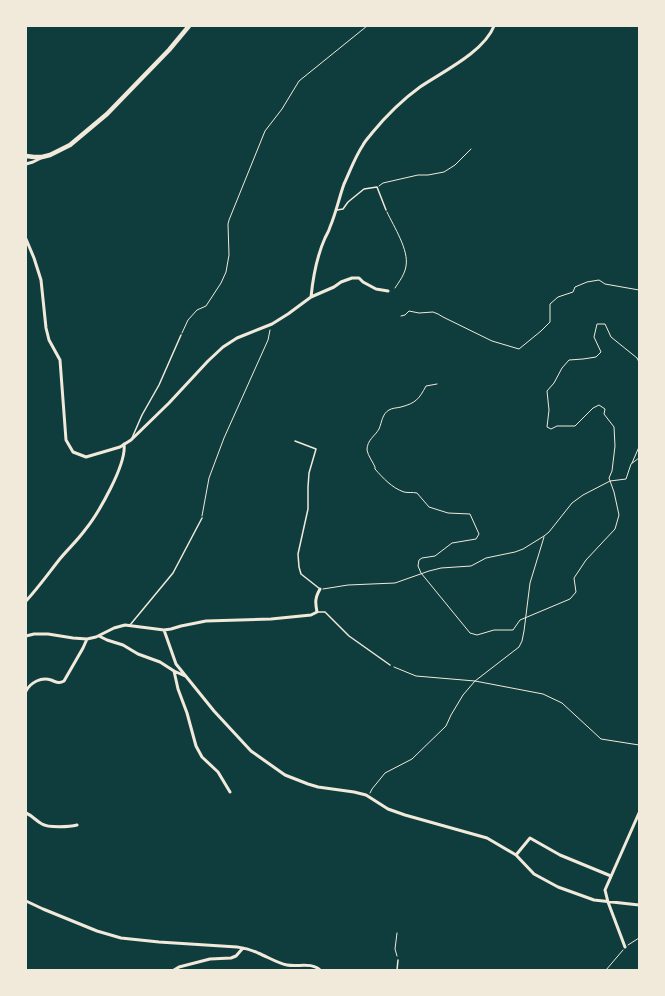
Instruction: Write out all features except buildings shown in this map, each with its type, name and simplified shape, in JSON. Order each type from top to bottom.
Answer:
[{"type":"main road","points":[[26,156],[42,157],[55,153],[70,145],[108,114],[169,50],[189,26]]},
{"type":"street","points":[[311,297],[313,279],[325,238],[331,226],[344,184],[363,144],[404,100],[420,87],[452,67],[476,49],[488,37],[494,26]]},
{"type":"street","points":[[26,164],[42,157]]},
{"type":"street","points":[[26,239],[41,280],[46,328],[60,360],[66,440],[73,452],[86,457],[120,447],[131,440],[223,347],[237,338],[272,324],[311,297],[352,278],[359,278],[372,287],[388,291]]},
{"type":"street","points":[[26,601],[85,530],[105,500],[120,467],[124,453],[124,444]]},
{"type":"street","points":[[26,636],[34,634],[48,634],[87,639],[99,636],[118,627],[130,625],[171,630],[181,626],[206,621],[311,615],[317,612],[316,597],[320,589]]},
{"type":"street","points":[[164,630],[176,664],[214,711],[252,751],[285,775],[318,787],[354,792],[370,798],[388,809],[405,815],[487,838],[516,855],[534,874],[558,887],[594,900],[639,905]]},
{"type":"street","points":[[99,636],[123,645],[138,654],[160,662],[186,677]]},
{"type":"street","points":[[26,691],[38,680],[48,680],[58,683],[64,681],[87,639]]},
{"type":"street","points":[[174,671],[196,746],[202,757],[218,772],[230,792]]},
{"type":"street","points":[[26,813],[33,816],[43,826],[66,827],[77,825]]},
{"type":"street","points":[[625,947],[605,890],[639,813]]},
{"type":"street","points":[[516,855],[530,838],[560,855],[611,876]]},
{"type":"street","points":[[26,901],[90,928],[117,937],[243,948],[259,953],[282,964],[296,966],[312,965],[320,970]]},
{"type":"street","points":[[174,970],[179,967],[210,959],[231,958],[236,956],[243,948]]},
{"type":"lane","points":[[336,210],[343,209],[348,202],[364,189],[377,187],[386,210]]},
{"type":"lane","points":[[131,440],[142,415],[159,385],[181,335]]},
{"type":"lane","points":[[295,441],[316,449],[309,473],[308,509],[298,554],[301,574],[320,589]]},
{"type":"lane","points":[[130,625],[173,573],[202,518]]},
{"type":"lane","points":[[317,612],[325,612],[349,636],[390,665]]},
{"type":"lane","points":[[397,970],[398,960]]},
{"type":"path","points":[[181,335],[192,315],[197,310],[206,306],[221,283],[226,272],[229,256],[229,220],[265,131],[282,109],[299,81],[367,26]]},
{"type":"path","points":[[377,187],[383,183],[418,175],[444,172],[455,165],[471,149]]},
{"type":"path","points":[[386,210],[405,249],[407,258],[406,267],[395,288]]},
{"type":"path","points":[[401,316],[405,315],[408,311],[419,313],[433,312],[492,341],[519,349],[550,322],[550,304],[558,297],[574,292],[575,287],[587,282],[600,280],[605,284],[639,290]]},
{"type":"path","points":[[202,518],[209,478],[224,438],[268,340],[272,324]]},
{"type":"path","points":[[437,384],[426,386],[420,396],[412,403],[388,411],[383,415],[378,430],[370,440],[367,448],[368,454],[375,469],[384,480],[396,488],[403,492],[417,493],[429,507],[448,513],[470,514],[479,534],[476,538],[452,543],[435,556],[422,558],[419,560],[418,566],[421,574],[470,633],[477,635],[494,630],[513,630],[520,620],[527,616],[570,599],[576,592],[574,578],[586,560],[615,529],[619,515],[609,478],[612,471],[615,446],[614,427],[604,414],[605,409],[599,405],[593,408],[575,426],[557,426],[551,429],[547,426],[549,410],[547,391],[569,360],[583,360],[596,357],[601,352],[594,336],[598,324],[605,324],[610,337],[637,358],[639,362]]},
{"type":"path","points":[[320,589],[348,585],[395,583],[441,568],[471,566],[486,558],[523,549],[549,532],[572,503],[610,481],[626,478],[639,447]]},
{"type":"path","points":[[631,464],[639,458]]},
{"type":"path","points":[[370,798],[370,791],[385,773],[412,759],[446,726],[463,695],[474,681],[519,647],[522,641],[527,616],[530,583],[544,536]]},
{"type":"path","points":[[390,665],[416,676],[474,681],[543,694],[562,704],[601,739],[639,745]]},
{"type":"path","points":[[397,933],[396,949],[398,960]]},
{"type":"path","points":[[606,970],[625,947],[639,938]]}]
